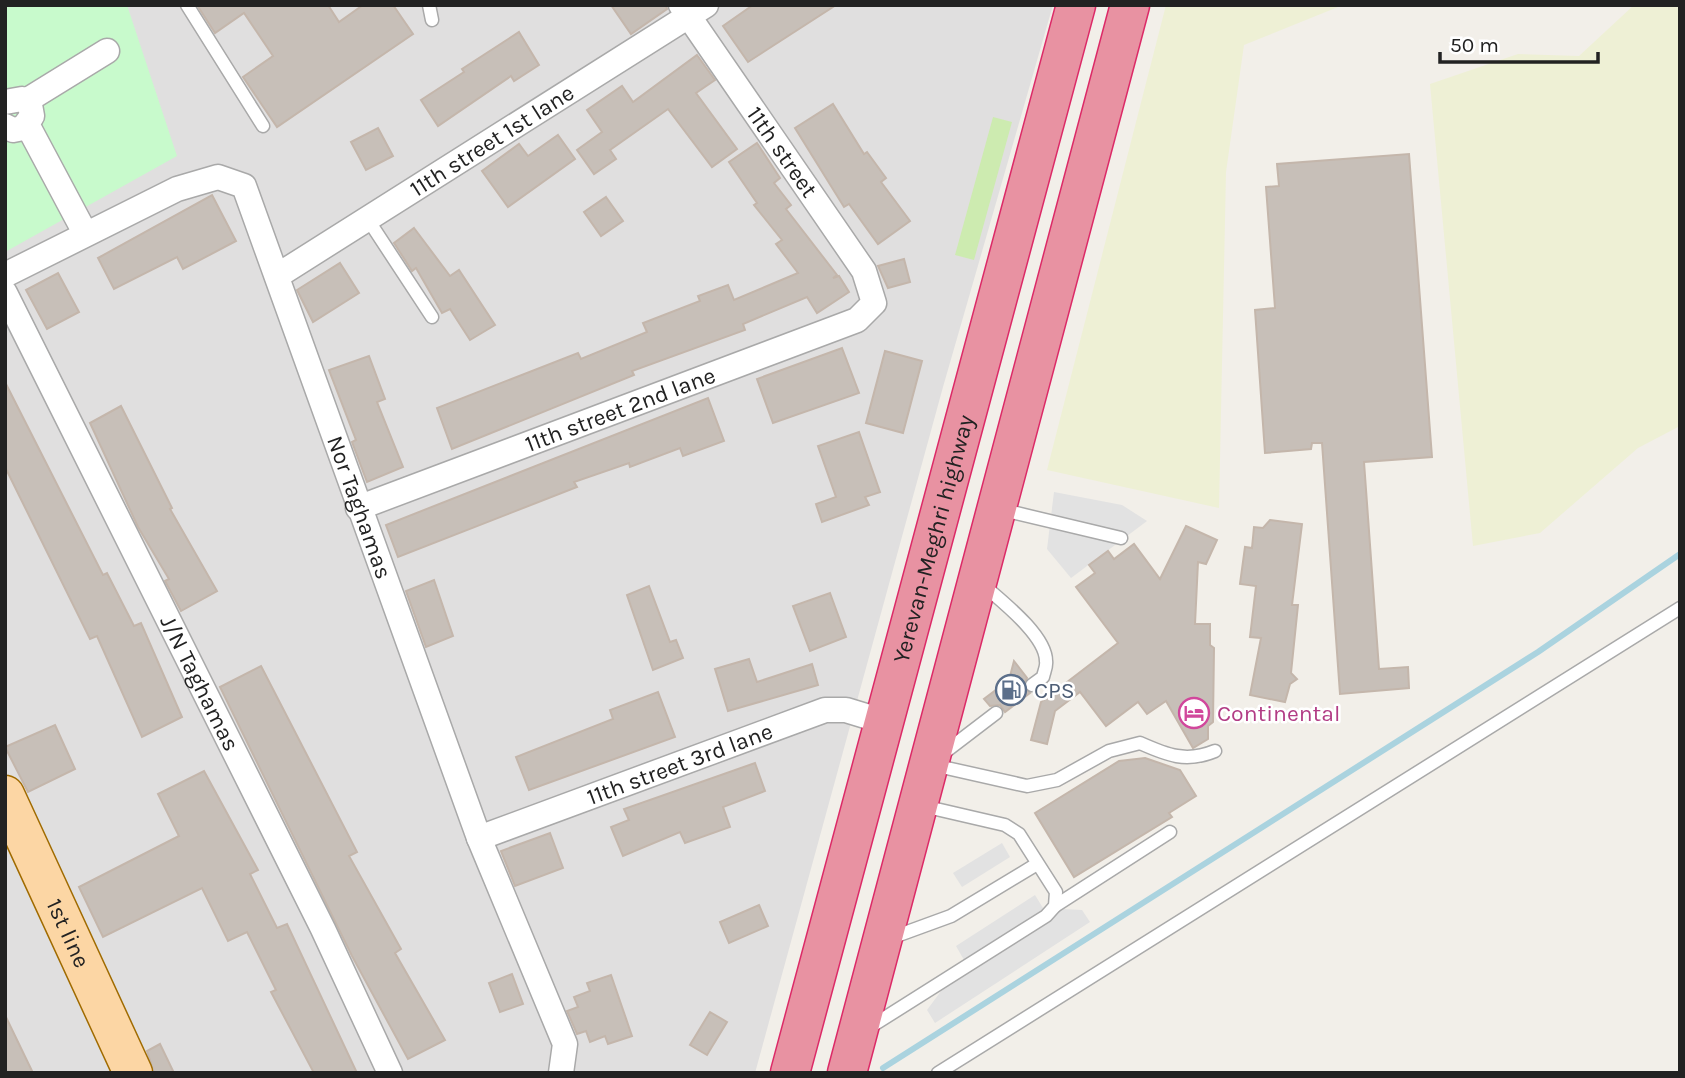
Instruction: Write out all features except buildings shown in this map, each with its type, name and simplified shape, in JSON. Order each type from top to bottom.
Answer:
[{"type":"highway","name":"Yerevan-Meghri highway","points":[[790,1073],[883,721],[1017,234],[1076,5]]},
{"type":"highway","points":[[851,1055],[1130,5]]},
{"type":"main road","name":"1st line","points":[[5,795],[133,1073]]},
{"type":"street","name":"11th street 1st lane","points":[[277,276],[692,9]]},
{"type":"street","name":"11th street","points":[[692,9],[864,271],[874,303]]},
{"type":"street","points":[[85,233],[13,108],[107,51]]},
{"type":"street","name":"Nor Taghamas","points":[[5,275],[177,188],[218,177],[244,186],[479,838],[565,1044],[561,1073]]},
{"type":"street","name":"J/N Taghamas","points":[[5,293],[323,929],[390,1073]]},
{"type":"street","name":"11th street 2nd lane","points":[[358,508],[857,320],[874,303]]},
{"type":"street","name":"11th street 3rd lane","points":[[479,838],[825,710],[846,710],[883,721]]},
{"type":"lane","points":[[187,5],[263,127]]},
{"type":"lane","points":[[429,5],[432,20]]},
{"type":"lane","points":[[367,218],[432,317]]},
{"type":"lane","points":[[997,509],[1121,538]]},
{"type":"lane","points":[[978,581],[1016,614],[1036,638],[1047,659],[1043,677],[1032,685]]},
{"type":"lane","points":[[938,1073],[1680,608]]},
{"type":"lane","points":[[930,764],[996,713]]},
{"type":"lane","points":[[930,764],[1027,786],[1056,780],[1109,751],[1140,743],[1174,758],[1202,756],[1215,751]]},
{"type":"lane","points":[[918,805],[1005,825],[1019,834],[1056,892],[1055,906]]},
{"type":"lane","points":[[851,1055],[1046,916],[1055,906],[1170,832]]},
{"type":"lane","points":[[881,941],[951,916],[1037,863]]},
{"type":"shaded area","points":[[5,5],[1053,5],[943,387],[755,1073],[5,1073]]},
{"type":"shaded area","points":[[1054,492],[1122,505],[1147,521],[1071,578],[1047,549]]},
{"type":"shaded area","points":[[1002,843],[1010,857],[962,887],[953,873]]},
{"type":"shaded area","points":[[1035,895],[1043,908],[1082,910],[1090,922],[935,1023],[927,1010],[964,960],[956,946]]},
{"type":"green space","points":[[5,5],[127,5],[177,156],[5,252]]},
{"type":"green space","points":[[1166,5],[1343,5],[1244,45],[1226,172],[1219,508],[1047,470]]},
{"type":"green space","points":[[1634,5],[1680,5],[1680,426],[1638,448],[1540,533],[1473,546],[1430,84],[1518,54],[1579,56]]},
{"type":"green space","points":[[993,117],[1012,122],[974,260],[955,255]]},
{"type":"waterway","points":[[883,1068],[1538,652],[1680,554]]},
{"type":"place","name":"CPS","points":[[1011,690]]},
{"type":"place","name":"Continental","points":[[1194,713]]}]
